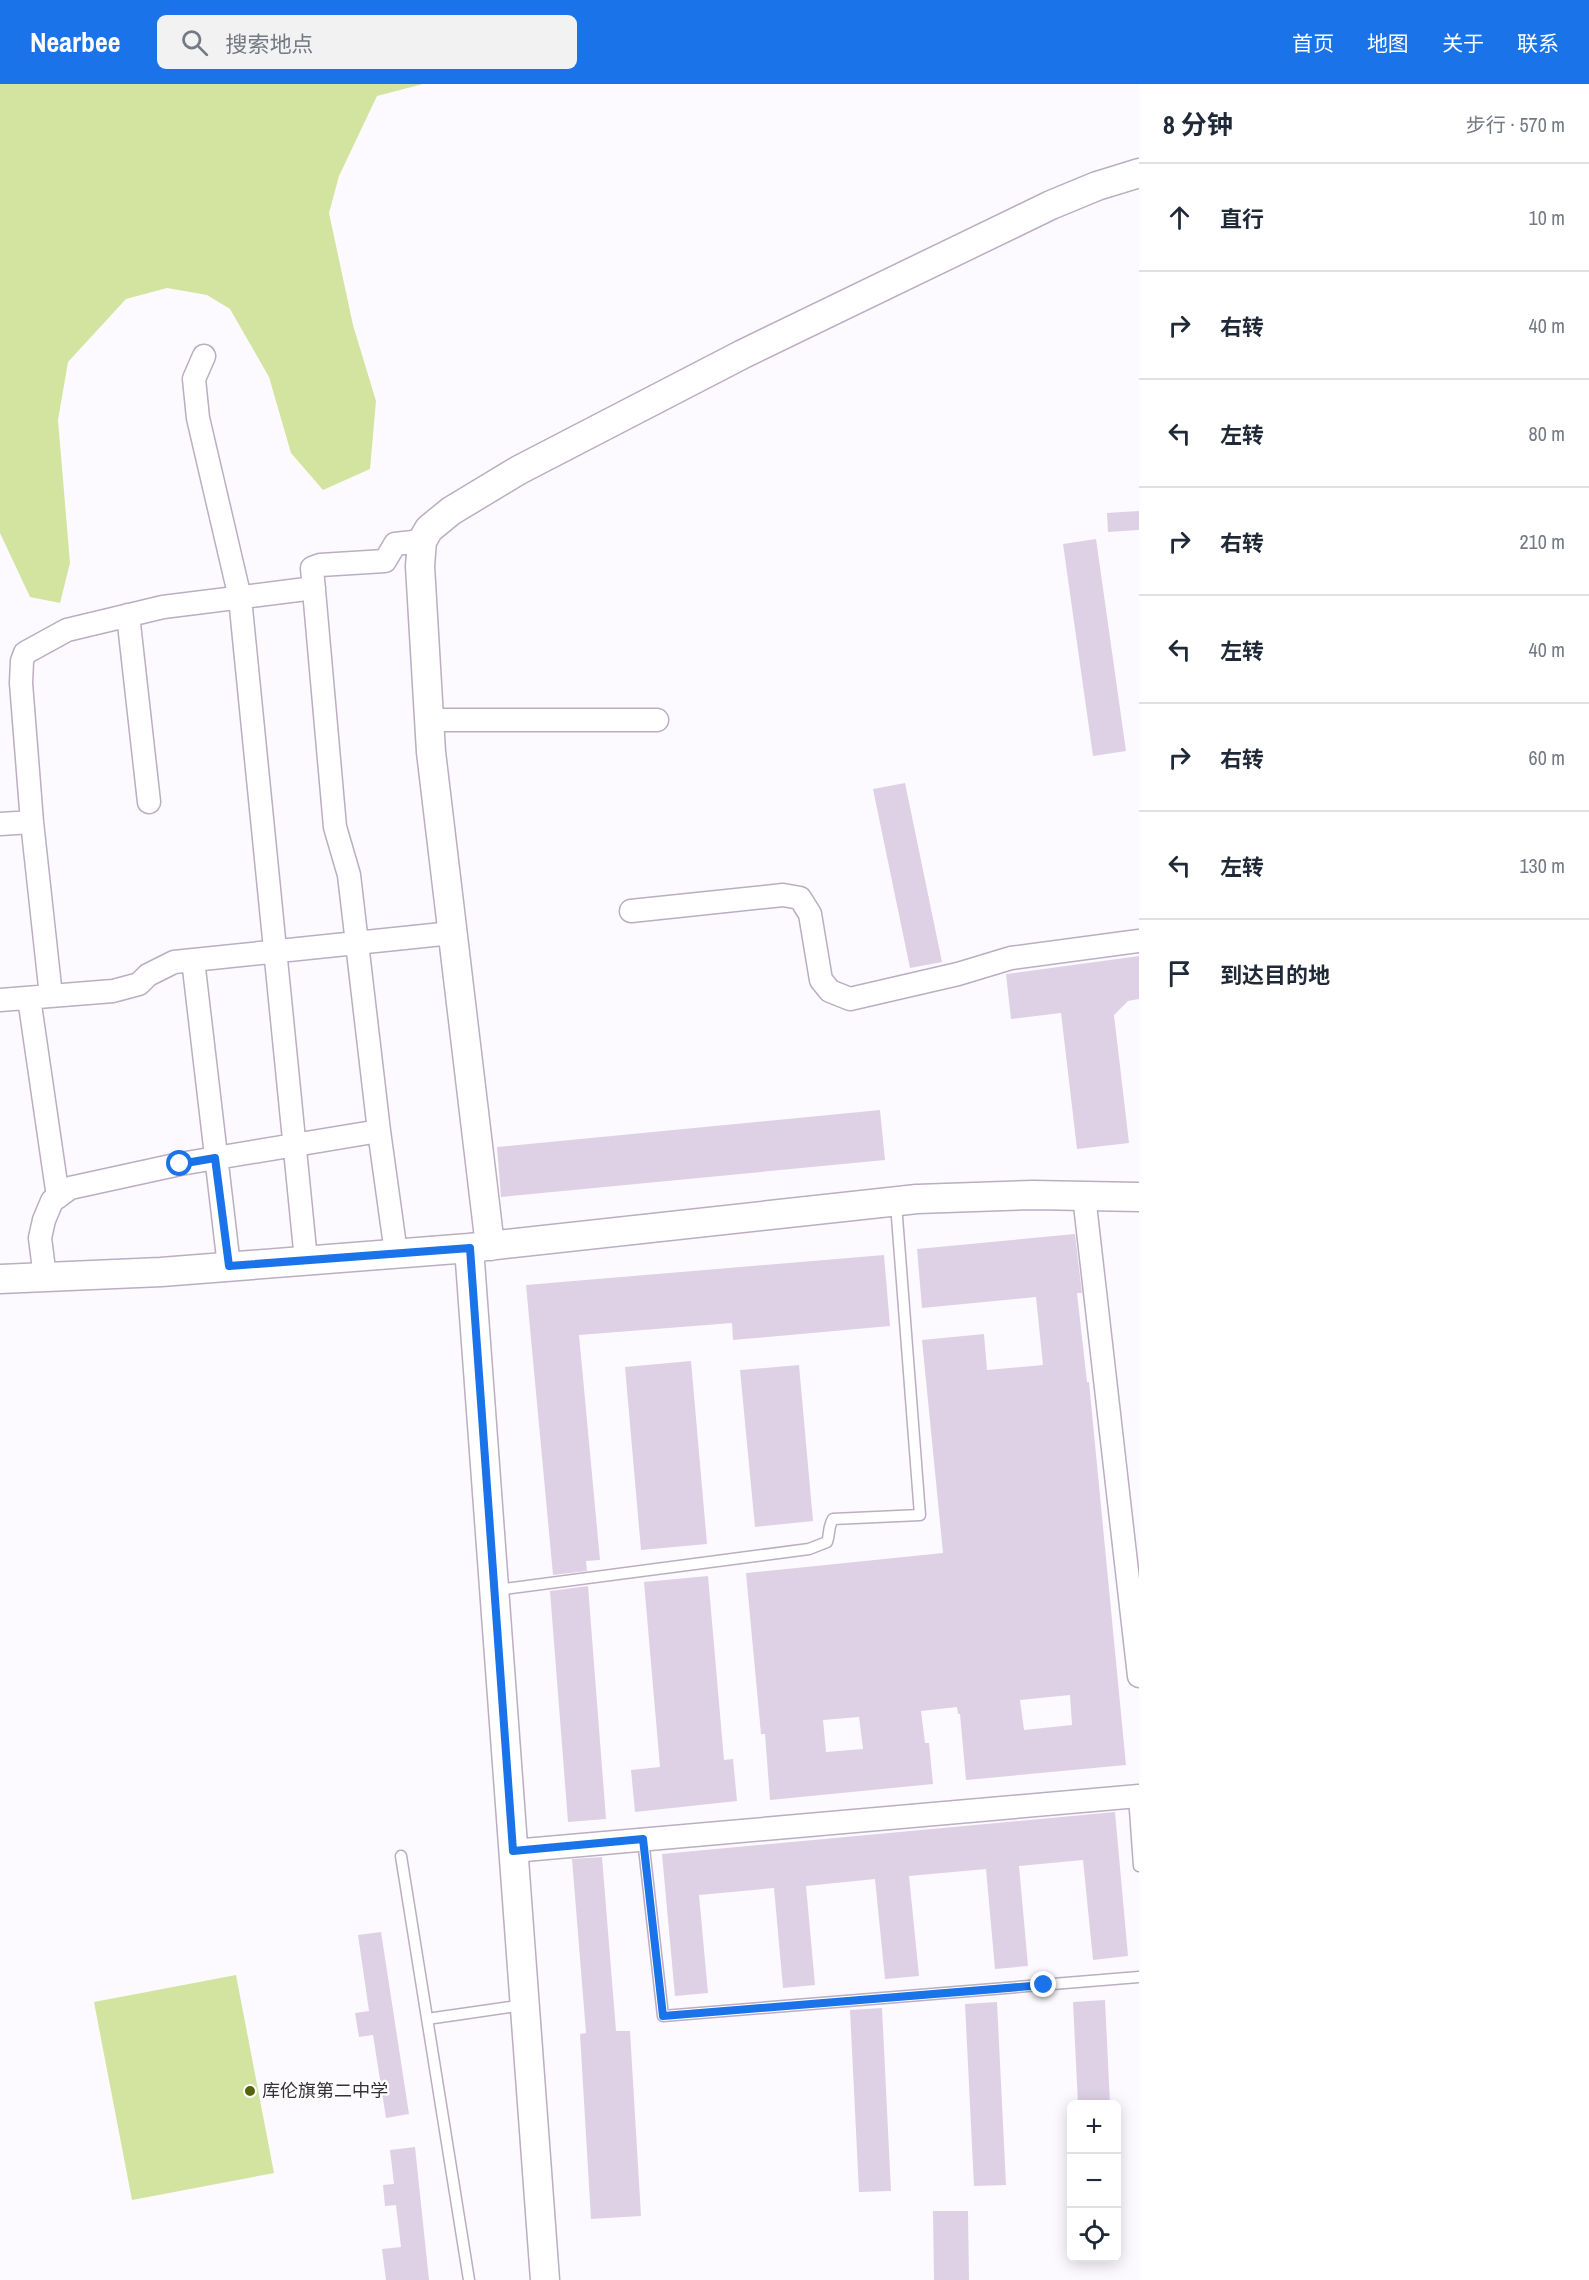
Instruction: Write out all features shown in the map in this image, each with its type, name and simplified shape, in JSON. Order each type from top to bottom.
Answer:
[{"type":"street","points":[[545,2280],[494,1590],[480,1247],[452,933],[431,752],[420,566],[422,541],[429,529],[451,511],[519,470],[743,354],[1051,205],[1097,186],[1139,173]]},
{"type":"street","points":[[204,356],[194,379],[198,418],[240,598],[306,1260]]},
{"type":"street","points":[[396,1253],[379,1131],[349,875],[335,826],[312,568],[320,565],[385,561],[395,544],[422,541]]},
{"type":"street","points":[[58,1197],[40,997],[32,822],[21,682],[25,652],[67,630],[163,607],[314,588]]},
{"type":"street","points":[[128,615],[149,802]]},
{"type":"street","points":[[429,720],[657,720]]},
{"type":"street","points":[[0,824],[32,822]]},
{"type":"street","points":[[631,911],[783,895],[800,898],[810,914],[821,980],[830,991],[850,999],[958,974],[1011,958],[1139,941]]},
{"type":"street","points":[[0,1000],[113,991],[139,984],[148,975],[174,962],[452,933]]},
{"type":"street","points":[[193,960],[229,1266]]},
{"type":"street","points":[[45,1277],[40,1238],[44,1220],[52,1201],[70,1188],[215,1158],[379,1131]]},
{"type":"street","points":[[0,1279],[161,1272],[480,1247],[967,1196],[1139,1197]]},
{"type":"street","points":[[1084,1196],[1139,1676]]},
{"type":"street","points":[[513,1851],[1137,1796]]},
{"type":"lane","points":[[494,1590],[809,1549],[827,1542],[830,1533],[829,1525],[833,1519],[920,1515],[896,1202]]},
{"type":"lane","points":[[1137,1796],[1139,1866]]},
{"type":"lane","points":[[643,1839],[663,2016],[1139,1977]]},
{"type":"lane","points":[[401,1856],[470,2280]]},
{"type":"lane","points":[[427,2019],[524,2005]]},
{"type":"green space","points":[[0,84],[423,84],[377,96],[339,176],[329,213],[353,325],[376,401],[370,469],[323,490],[291,453],[269,377],[230,309],[207,295],[167,288],[126,299],[68,362],[58,420],[70,563],[60,603],[30,597],[0,533]]},
{"type":"green space","points":[[236,1975],[274,2173],[132,2200],[94,2002]]},
{"type":"building","points":[[1139,511],[1139,530],[1108,532],[1107,513]]},
{"type":"building","points":[[1096,539],[1126,751],[1093,756],[1063,544]]},
{"type":"building","points":[[905,783],[942,962],[910,968],[873,789]]},
{"type":"building","points":[[1139,956],[1139,999],[1128,1001],[1114,1015],[1129,1143],[1077,1149],[1061,1013],[1011,1019],[1006,974]]},
{"type":"building","points":[[880,1110],[885,1160],[501,1197],[497,1147]]},
{"type":"building","points":[[1075,1234],[1082,1293],[1077,1293],[1087,1382],[1089,1382],[1126,1765],[966,1780],[960,1714],[958,1714],[957,1707],[921,1711],[925,1743],[929,1743],[933,1784],[770,1800],[765,1734],[761,1734],[746,1573],[943,1553],[922,1340],[984,1334],[987,1370],[1043,1365],[1036,1297],[922,1308],[917,1249]],"holes":[[[1070,1695],[1072,1725],[1024,1730],[1020,1700]],[[859,1717],[863,1749],[826,1752],[823,1720]]]},
{"type":"building","points":[[884,1255],[890,1326],[733,1340],[732,1323],[579,1335],[600,1560],[586,1561],[587,1571],[553,1575],[526,1285]]},
{"type":"building","points":[[691,1361],[707,1544],[641,1550],[625,1367]]},
{"type":"building","points":[[799,1365],[813,1521],[755,1527],[740,1370]]},
{"type":"building","points":[[708,1576],[724,1760],[733,1759],[737,1801],[635,1812],[631,1770],[660,1767],[644,1582]]},
{"type":"building","points":[[588,1586],[606,1819],[568,1822],[550,1591]]},
{"type":"building","points":[[1115,1812],[1128,1956],[1093,1960],[1083,1860],[1019,1866],[1028,1966],[995,1969],[986,1869],[909,1876],[919,1976],[885,1979],[875,1879],[806,1886],[815,1985],[783,1988],[774,1888],[699,1895],[708,1993],[675,1996],[662,1854]]},
{"type":"building","points":[[602,1857],[616,2031],[630,2031],[641,2216],[591,2219],[580,2034],[586,2033],[572,1859]]},
{"type":"building","points":[[381,1932],[409,2114],[386,2118],[373,2035],[359,2037],[355,2013],[369,2011],[358,1935]]},
{"type":"building","points":[[1105,2000],[1110,2100],[1078,2100],[1073,2002]]},
{"type":"building","points":[[997,2002],[1006,2185],[974,2186],[965,2004]]},
{"type":"building","points":[[882,2008],[891,2191],[859,2192],[850,2010]]},
{"type":"building","points":[[415,2147],[429,2280],[386,2280],[382,2249],[401,2247],[396,2205],[385,2206],[383,2185],[394,2184],[390,2150]]},
{"type":"building","points":[[933,2211],[968,2211],[969,2280],[934,2280]]},
{"type":"place","name":"库伦旗第二中学","points":[[250,2091]]},
{"type":"route","points":[[180,1164],[215,1158],[229,1266],[470,1248],[513,1851],[643,1839],[663,2016],[1044,1985]]}]
